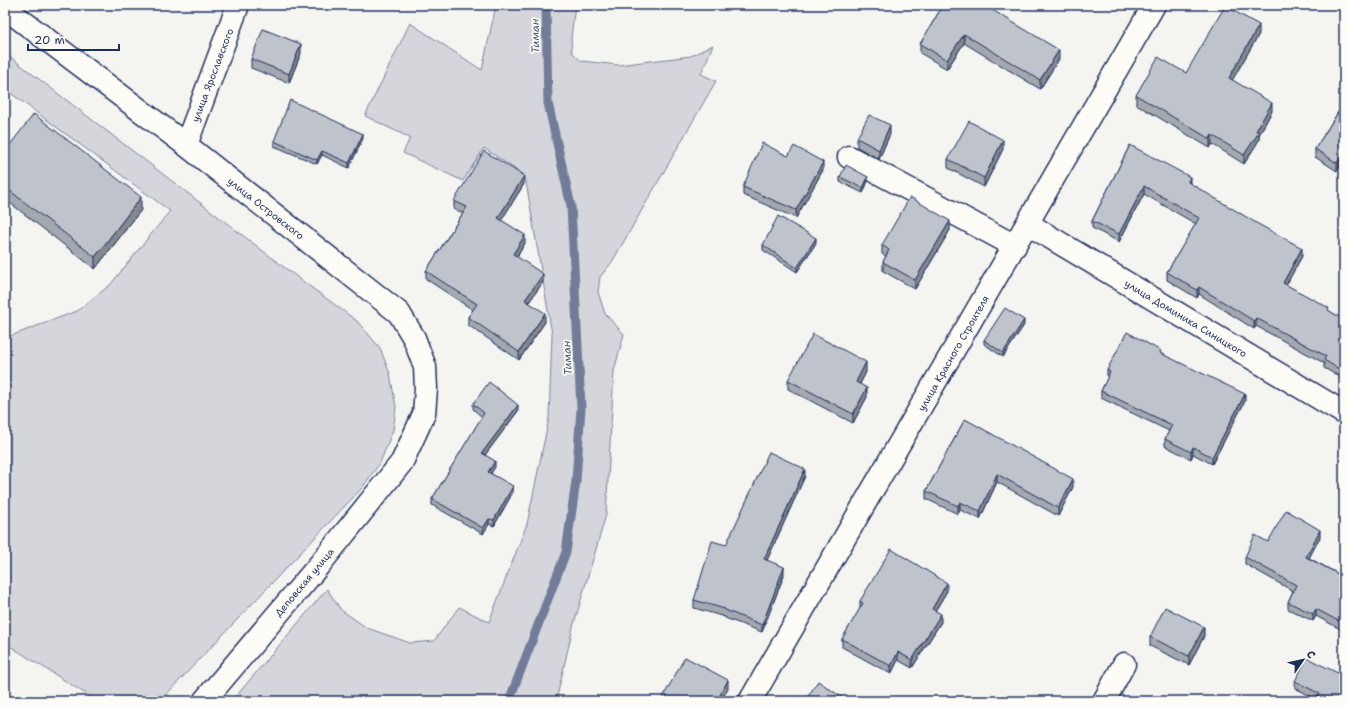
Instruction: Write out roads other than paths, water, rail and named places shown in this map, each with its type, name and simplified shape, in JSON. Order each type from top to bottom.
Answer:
[{"type":"street","name":"улица Ярославского","points":[[186,145],[238,5]]},
{"type":"street","name":"улица Красного Строителя","points":[[750,701],[1154,5]]},
{"type":"street","name":"улица Островского","points":[[5,8],[186,145],[398,313],[414,338],[425,367],[426,389],[424,414],[402,462]]},
{"type":"street","points":[[849,157],[1015,246]]},
{"type":"street","name":"улица Доминика Синицкого","points":[[1028,224],[1344,413]]},
{"type":"street","name":"Деповская улица","points":[[204,701],[320,564],[402,462]]},
{"type":"street","points":[[1104,701],[1124,664]]},
{"type":"waterway","name":"Тиман","points":[[509,701],[566,552],[576,481],[581,408],[571,206],[548,103],[546,5]]}]
